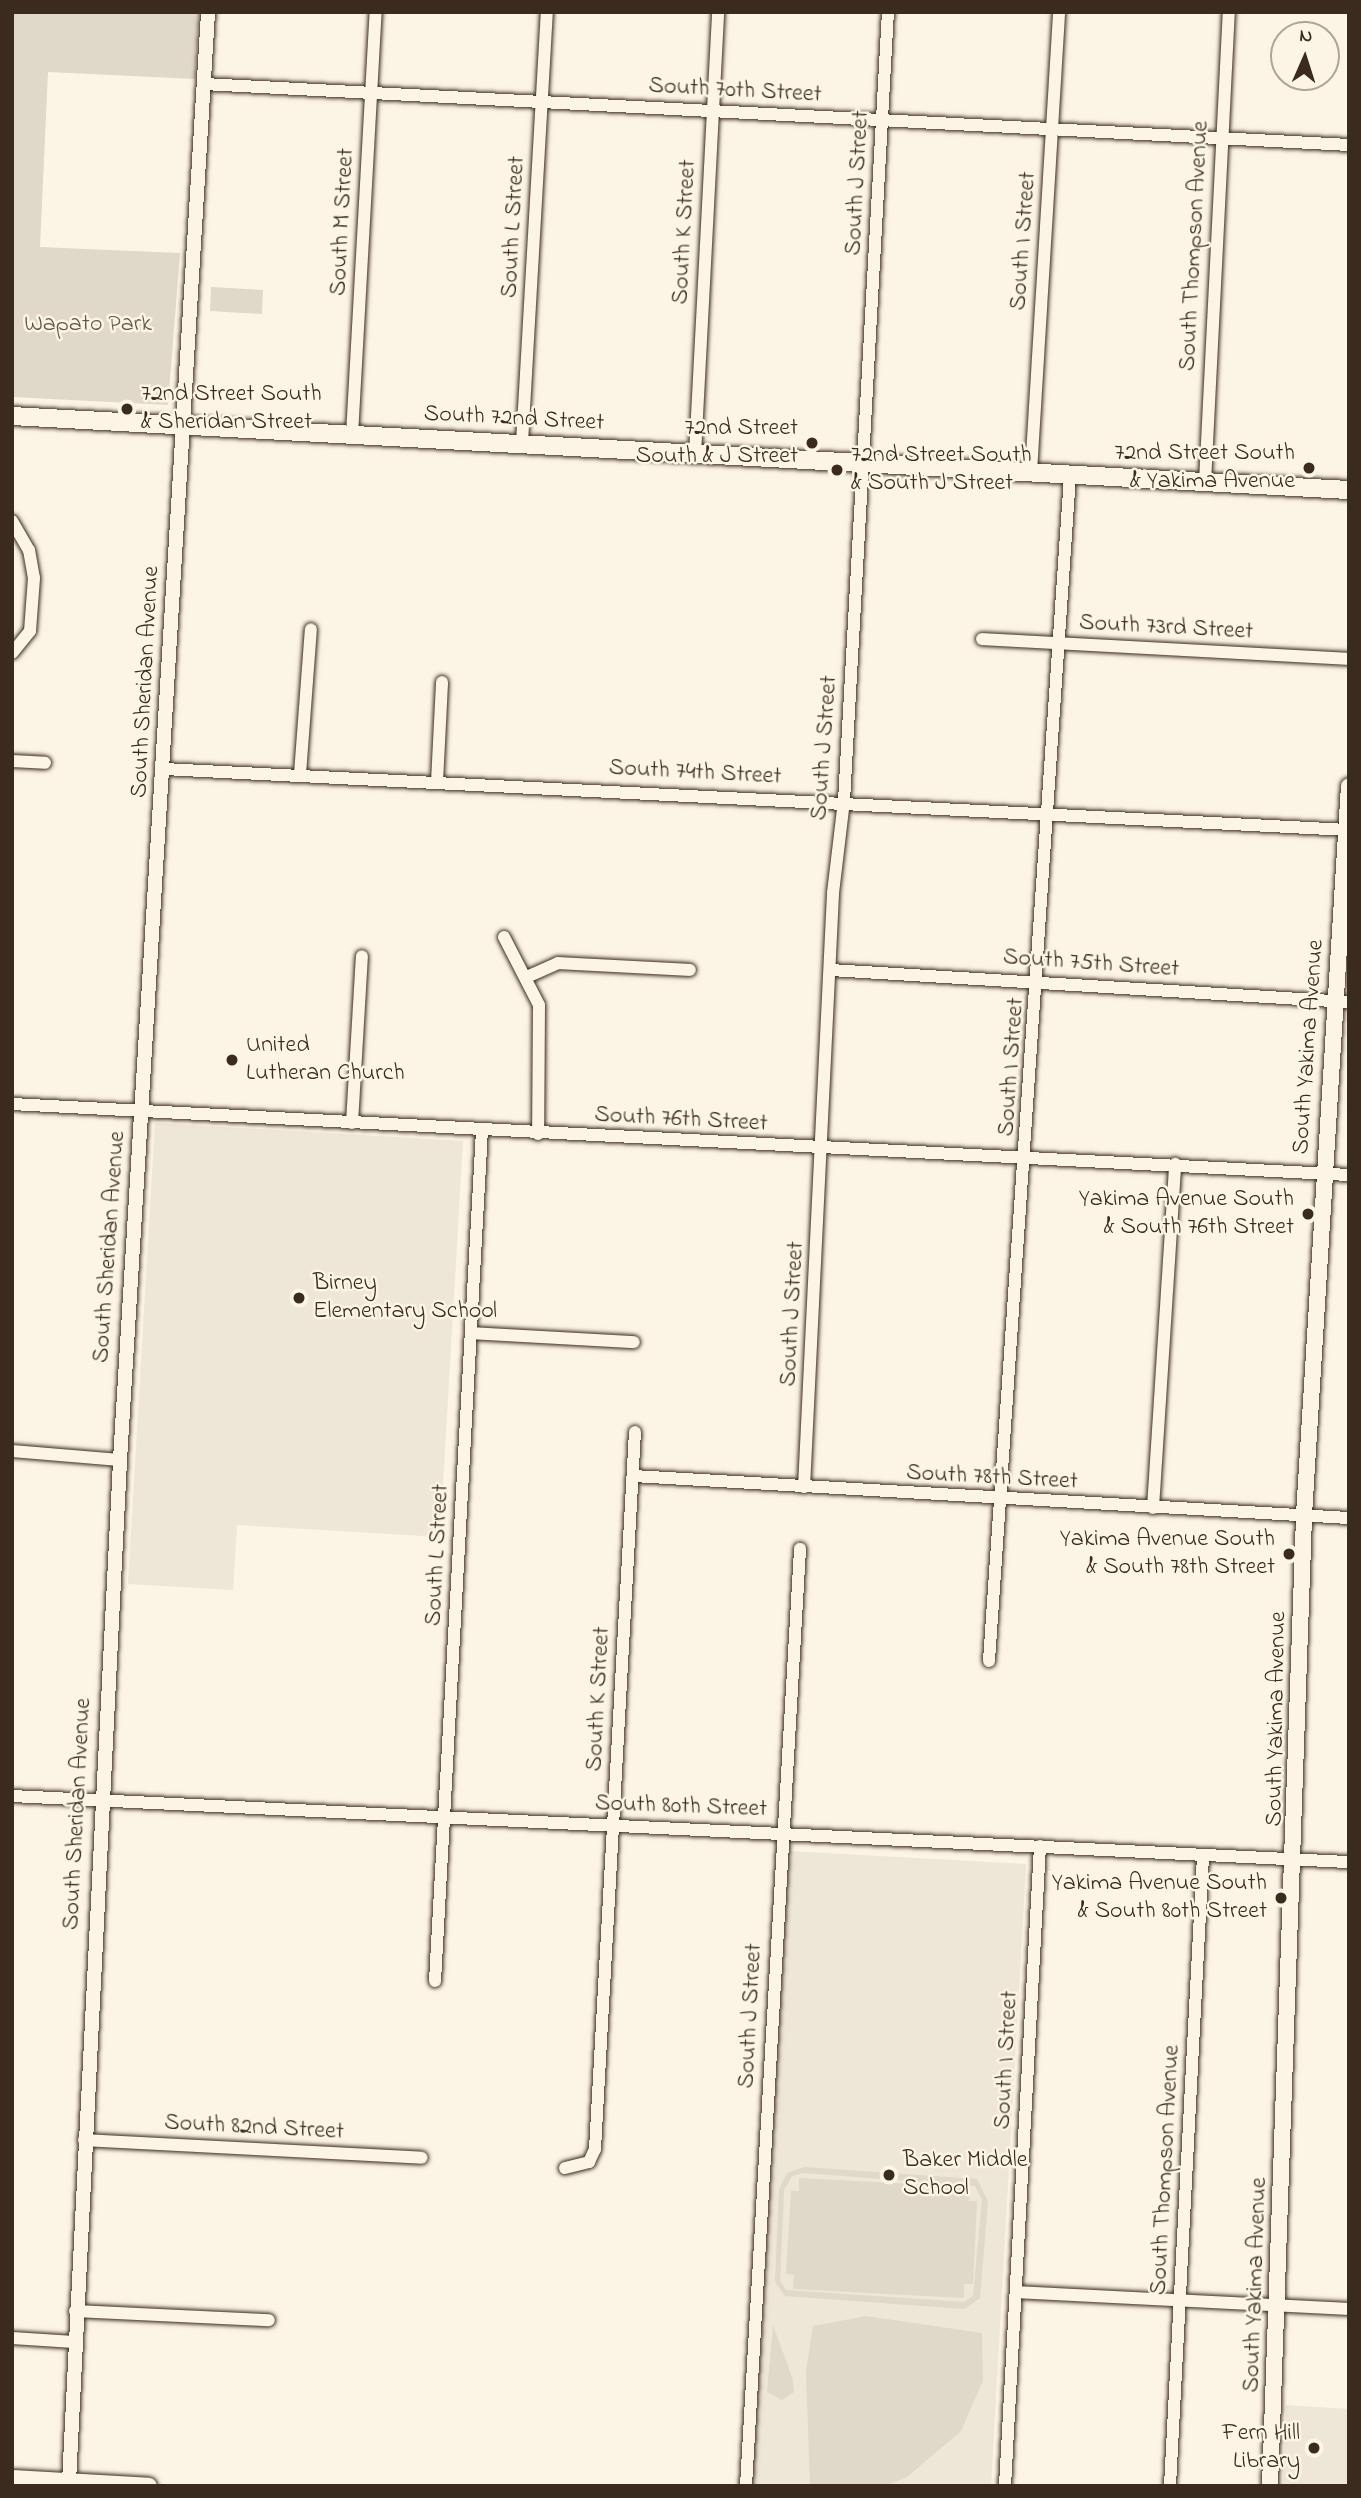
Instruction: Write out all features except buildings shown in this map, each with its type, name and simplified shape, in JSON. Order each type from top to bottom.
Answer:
[{"type":"main road","name":"South 72nd Street","points":[[12,416],[1349,490]]},
{"type":"main road","name":"South Yakima Avenue","points":[[1270,2486],[1297,1859],[1304,1515],[1324,1173],[1342,1002],[1349,786]]},
{"type":"main road","points":[[12,2478],[69,2484],[149,2486]]},
{"type":"street","name":"South Sheridan Avenue","points":[[69,2484],[83,2140],[120,1460],[208,12]]},
{"type":"street","name":"South M Street","points":[[352,435],[376,12]]},
{"type":"street","name":"South L Street","points":[[522,443],[547,12]]},
{"type":"street","name":"South K Street","points":[[695,454],[718,12]]},
{"type":"street","name":"South J Street","points":[[804,1487],[824,1148],[831,970],[844,801],[888,12]]},
{"type":"street","name":"South I Street","points":[[1031,472],[1059,12]]},
{"type":"street","name":"South Thompson Avenue","points":[[1205,482],[1229,12]]},
{"type":"street","name":"South 70th Street","points":[[204,84],[1349,145]]},
{"type":"street","name":"South I Street","points":[[989,1661],[1027,1156],[1070,475]]},
{"type":"street","points":[[12,521],[29,550],[34,578],[30,631],[12,653]]},
{"type":"street","points":[[300,775],[311,629]]},
{"type":"street","name":"South 73rd Street","points":[[982,639],[1349,659]]},
{"type":"street","points":[[437,782],[442,682]]},
{"type":"street","points":[[12,761],[45,763]]},
{"type":"street","name":"South 74th Street","points":[[164,769],[844,801],[1347,830]]},
{"type":"street","points":[[504,937],[529,976],[542,1024],[538,1133]]},
{"type":"street","points":[[352,1123],[362,956]]},
{"type":"street","points":[[529,976],[558,963],[690,970]]},
{"type":"street","name":"South 75th Street","points":[[831,970],[1342,1002]]},
{"type":"street","name":"South 76th Street","points":[[12,1104],[1349,1175]]},
{"type":"street","name":"South L Street","points":[[435,1981],[482,1130]]},
{"type":"street","points":[[1153,1508],[1175,1164]]},
{"type":"street","points":[[471,1333],[634,1342]]},
{"type":"street","name":"South K Street","points":[[565,2168],[592,2160],[596,2136],[635,1432]]},
{"type":"street","points":[[12,1451],[120,1460]]},
{"type":"street","name":"South 78th Street","points":[[632,1476],[1001,1501],[1349,1518]]},
{"type":"street","name":"South J Street","points":[[746,2486],[800,1549]]},
{"type":"street","name":"South 80th Street","points":[[12,1796],[1349,1862]]},
{"type":"street","name":"South I Street","points":[[1005,2486],[1040,1846]]},
{"type":"street","name":"South Thompson Avenue","points":[[1170,2486],[1203,1856]]},
{"type":"street","name":"South 82nd Street","points":[[83,2140],[422,2158]]},
{"type":"street","points":[[1016,2292],[1349,2309]]},
{"type":"street","points":[[75,2311],[269,2320]]},
{"type":"street","points":[[12,2339],[74,2342]]},
{"type":"shaded area","name":"Birney Elementary School","points":[[155,1123],[463,1141],[440,1537],[237,1525],[233,1590],[128,1584]]},
{"type":"shaded area","name":"Baker Middle School","points":[[788,1851],[1026,1864],[991,2486],[752,2486]]},
{"type":"shaded area","points":[[1286,2405],[1349,2409],[1349,2486],[1283,2486]]},
{"type":"green space","name":"Wapato Park","points":[[12,12],[199,12],[195,79],[48,72],[40,247],[180,253],[168,405],[12,397]]},
{"type":"green space","points":[[211,287],[263,290],[262,314],[210,311]]},
{"type":"green space","points":[[804,2167],[977,2179],[988,2201],[980,2298],[965,2309],[785,2296],[775,2282],[779,2189],[787,2173]],"holes":[[[803,2173],[975,2186],[982,2200],[973,2296],[964,2302],[786,2290],[780,2281],[784,2190],[792,2176]]]},
{"type":"green space","points":[[799,2178],[970,2187],[969,2201],[977,2201],[973,2284],[964,2284],[964,2298],[793,2289],[794,2275],[786,2274],[791,2191],[799,2191]]},
{"type":"green space","points":[[866,2316],[982,2333],[983,2380],[961,2431],[907,2477],[884,2486],[810,2486],[806,2372],[813,2326]]},
{"type":"green space","points":[[773,2325],[793,2380],[794,2392],[782,2400],[767,2392]]},
{"type":"place","name":"72nd Street South & Sheridan Street","points":[[127,409]]},
{"type":"place","name":"72nd Street South & J Street","points":[[812,443]]},
{"type":"place","name":"72nd Street South & Yakima Avenue","points":[[1309,468]]},
{"type":"place","name":"72nd Street South & South J Street","points":[[837,470]]},
{"type":"place","name":"United Lutheran Church","points":[[232,1060]]},
{"type":"place","name":"Yakima Avenue South & South 76th Street","points":[[1308,1214]]},
{"type":"place","name":"Birney Elementary School","points":[[299,1298]]},
{"type":"place","name":"Yakima Avenue South & South 78th Street","points":[[1289,1554]]},
{"type":"place","name":"Yakima Avenue South & South 80th Street","points":[[1281,1898]]},
{"type":"place","name":"Baker Middle School","points":[[889,2175]]},
{"type":"place","name":"Fern Hill Library","points":[[1314,2448]]}]
